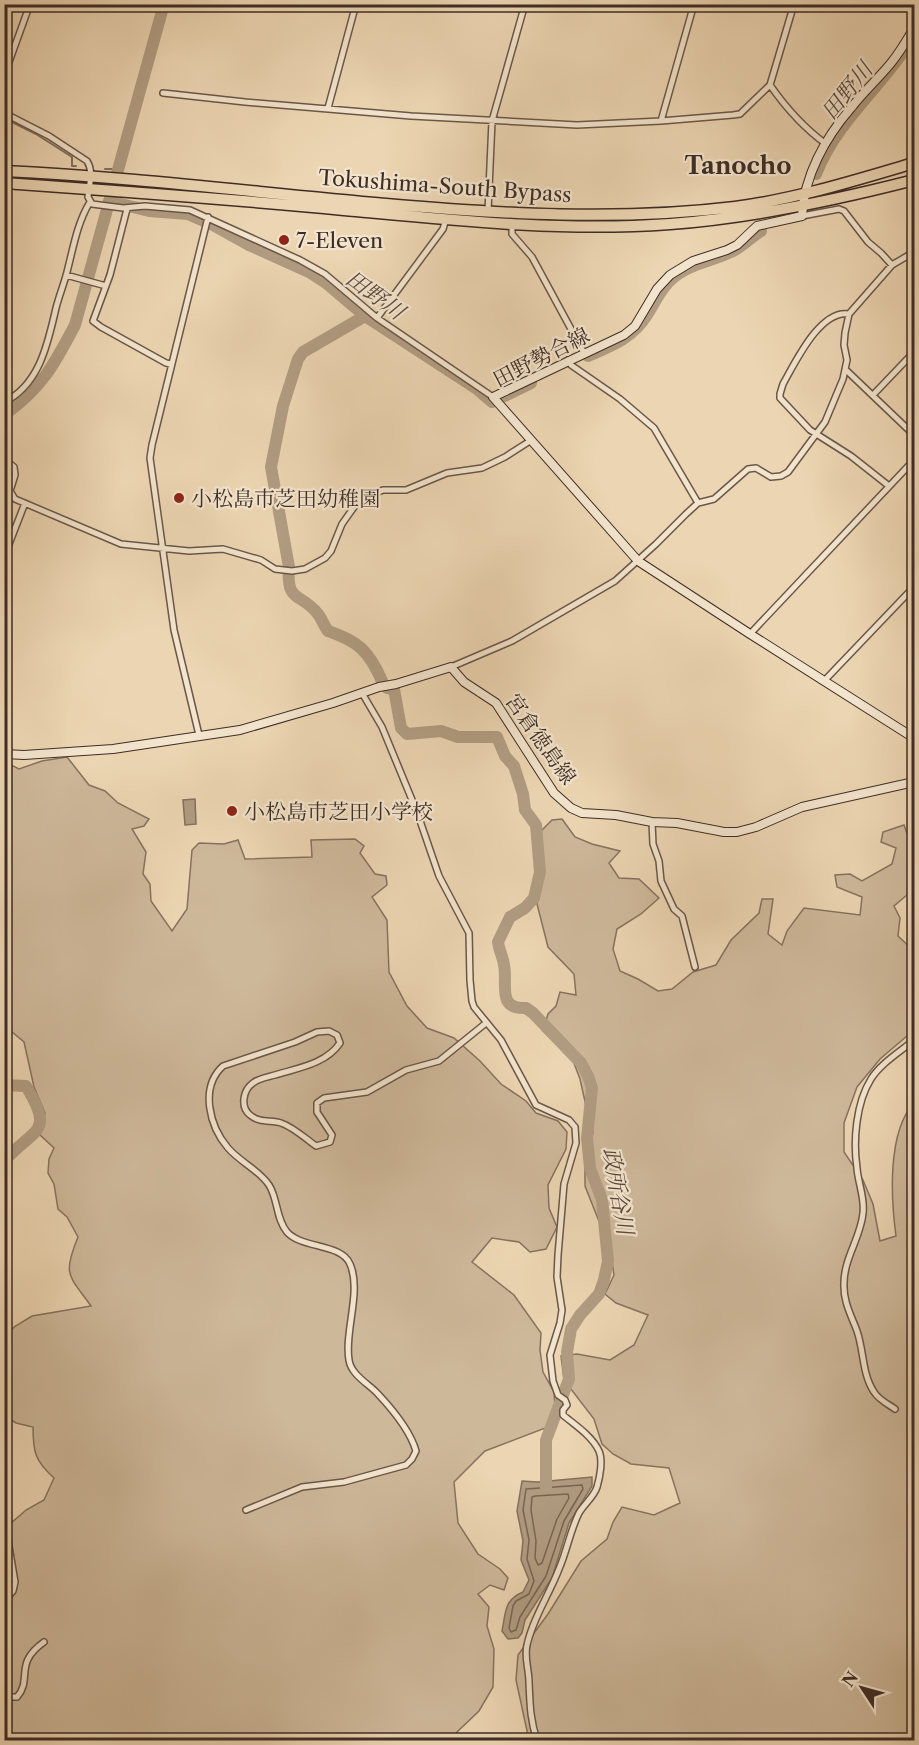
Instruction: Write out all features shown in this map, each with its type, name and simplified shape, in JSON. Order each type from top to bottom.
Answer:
[{"type":"highway","name":"Tokushima-South Bypass","points":[[4,183],[94,183],[132,180],[488,213],[539,215],[662,213],[737,206],[803,204],[915,163]]},
{"type":"highway","name":"Tokushima-South Bypass","points":[[4,171],[94,183],[130,192],[555,226],[669,224],[734,217],[915,180]]},
{"type":"main road","points":[[803,204],[811,171],[826,144],[850,108],[890,65],[915,28]]},
{"type":"main road","name":"田野勢合線","points":[[803,204],[757,226],[727,250],[683,266],[662,282],[635,327],[624,336],[493,397],[638,561],[915,738]]},
{"type":"main road","points":[[4,754],[24,755],[113,749],[251,727],[451,667]]},
{"type":"main road","name":"宮倉徳島線","points":[[451,667],[464,682],[496,703],[554,793],[571,808],[582,813],[616,815],[652,822],[677,823],[707,830],[737,832],[802,807],[915,782]]},
{"type":"street","points":[[4,76],[30,4]]},
{"type":"street","points":[[328,108],[356,4]]},
{"type":"street","points":[[488,213],[492,122],[525,4]]},
{"type":"street","points":[[661,121],[694,4]]},
{"type":"street","points":[[163,93],[492,122],[577,125],[740,114],[770,85],[794,4]]},
{"type":"street","points":[[770,85],[782,102],[810,132],[826,144]]},
{"type":"street","points":[[4,113],[79,155],[90,167],[94,183],[88,197],[93,204],[125,208],[145,206],[190,210],[206,220],[313,267],[325,274],[376,318],[493,397]]},
{"type":"street","points":[[4,402],[26,384],[40,365],[47,349],[57,305],[69,276],[81,224],[93,204]]},
{"type":"street","points":[[803,204],[844,211],[868,242],[892,265]]},
{"type":"street","points":[[125,208],[93,321],[171,364]]},
{"type":"street","points":[[376,318],[443,229],[446,219]]},
{"type":"street","points":[[199,735],[174,630],[150,458],[206,220]]},
{"type":"street","points":[[512,224],[512,234],[532,257],[584,353]]},
{"type":"street","points":[[451,667],[512,641],[605,587],[638,561],[698,503],[714,499],[747,469],[756,468],[771,477],[782,476],[788,472],[825,422],[846,370],[845,333],[849,314],[892,265],[915,252]]},
{"type":"street","points":[[69,276],[103,286]]},
{"type":"street","points":[[849,314],[836,315],[820,327],[783,384],[780,394],[785,404],[816,434],[851,456],[889,486]]},
{"type":"street","points":[[873,395],[915,351]]},
{"type":"street","points":[[569,362],[620,399],[654,428],[698,503]]},
{"type":"street","points":[[846,370],[915,435]]},
{"type":"street","points":[[4,459],[14,467],[15,475],[10,491],[12,495],[114,542],[189,551],[223,549],[254,558],[275,569],[289,571],[304,569],[325,558],[331,551],[346,518],[359,500],[383,490],[406,490],[447,473],[482,468],[530,441]]},
{"type":"street","points":[[750,634],[915,460]]},
{"type":"street","points":[[4,556],[26,503]]},
{"type":"street","points":[[825,680],[911,590],[915,583]]},
{"type":"street","points":[[362,693],[382,727],[417,812],[439,876],[469,933],[472,1001],[501,1041],[536,1105],[569,1120],[575,1127],[576,1143],[564,1184],[557,1277],[562,1310],[550,1355],[551,1369],[558,1395],[565,1400],[567,1405],[563,1414],[586,1435],[599,1451],[600,1475],[596,1490],[577,1519],[552,1587],[536,1616],[526,1648],[530,1682],[529,1708],[532,1728],[537,1740]]},
{"type":"street","points":[[652,822],[653,844],[659,861],[661,881],[674,909],[682,916],[695,967]]},
{"type":"street","points":[[246,1510],[302,1487],[344,1482],[406,1465],[416,1450],[391,1408],[352,1369],[349,1360],[353,1308],[353,1275],[350,1263],[336,1251],[299,1242],[287,1232],[271,1188],[264,1178],[228,1148],[210,1115],[209,1089],[216,1072],[223,1066],[272,1051],[317,1032],[330,1031],[337,1035],[340,1043],[333,1053],[300,1069],[260,1079],[252,1083],[244,1094],[243,1102],[248,1115],[260,1121],[286,1125],[316,1146],[321,1146],[330,1142],[332,1136],[317,1112],[317,1103],[324,1098],[367,1092],[406,1070],[439,1061],[486,1023]]},
{"type":"street","points":[[895,1409],[872,1390],[863,1365],[858,1333],[845,1303],[843,1282],[863,1213],[854,1143],[865,1094],[871,1079],[879,1070],[915,1040]]},
{"type":"street","points":[[4,1517],[15,1582],[13,1591],[4,1602]]},
{"type":"street","points":[[4,1686],[10,1697],[17,1697],[21,1692],[26,1660],[33,1650],[44,1642]]},
{"type":"shaded area","points":[[67,757],[89,785],[105,791],[118,803],[149,819],[144,826],[132,829],[146,852],[143,874],[150,884],[151,901],[172,931],[187,909],[192,850],[199,843],[224,844],[238,840],[245,859],[312,857],[311,840],[355,839],[364,846],[360,853],[375,874],[386,876],[387,885],[372,897],[387,920],[389,972],[407,1006],[427,1028],[454,1038],[501,1084],[526,1101],[536,1113],[558,1121],[567,1132],[566,1149],[548,1185],[549,1208],[557,1227],[546,1249],[530,1252],[519,1242],[492,1238],[472,1262],[514,1295],[541,1333],[540,1350],[543,1372],[554,1392],[555,1406],[548,1427],[485,1451],[454,1482],[458,1523],[478,1554],[500,1569],[508,1578],[504,1590],[490,1585],[478,1594],[489,1607],[487,1626],[494,1649],[493,1687],[479,1711],[452,1740],[5,1740],[5,1526],[44,1500],[54,1478],[36,1456],[33,1427],[16,1423],[5,1416],[4,1340],[14,1327],[32,1316],[91,1306],[77,1288],[70,1274],[70,1260],[78,1237],[67,1217],[58,1209],[54,1184],[48,1173],[49,1159],[54,1148],[40,1135],[45,1113],[34,1087],[24,1042],[5,1026],[5,762],[19,769],[42,761]]},
{"type":"shaded area","points":[[562,819],[575,837],[620,851],[609,863],[619,878],[639,879],[659,898],[641,914],[617,929],[613,949],[620,971],[658,991],[672,989],[693,972],[716,965],[731,940],[759,913],[762,899],[773,899],[768,934],[782,945],[787,931],[804,908],[860,915],[862,897],[837,887],[835,875],[850,874],[862,881],[892,864],[896,848],[881,842],[883,832],[904,825],[909,839],[914,839],[914,889],[894,906],[900,918],[898,936],[914,951],[914,1030],[880,1059],[857,1087],[844,1123],[844,1152],[863,1180],[873,1204],[880,1241],[896,1236],[892,1185],[895,1148],[905,1116],[914,1103],[914,1740],[529,1740],[516,1680],[518,1655],[548,1614],[581,1561],[607,1539],[622,1507],[654,1515],[680,1503],[669,1468],[631,1464],[613,1454],[602,1444],[594,1419],[564,1380],[561,1356],[577,1354],[610,1360],[634,1345],[648,1315],[616,1303],[605,1294],[614,1275],[610,1249],[585,1186],[585,1154],[593,1133],[580,1079],[572,1058],[543,1031],[548,1014],[556,1006],[560,992],[576,995],[574,974],[548,947],[537,904],[542,872],[538,834],[552,820]]},
{"type":"water","points":[[195,799],[196,824],[185,825],[183,800]]},
{"type":"water","points":[[592,1477],[592,1486],[569,1523],[552,1578],[525,1620],[522,1633],[518,1638],[508,1639],[502,1631],[505,1612],[512,1599],[523,1592],[529,1580],[521,1560],[523,1541],[517,1511],[522,1481],[538,1482]]},
{"type":"waterway","points":[[4,415],[28,395],[46,375],[75,325],[164,4]]},
{"type":"waterway","name":"田野川","points":[[816,174],[825,155],[848,120],[889,71],[914,36]]},
{"type":"waterway","points":[[4,118],[36,134],[72,157],[72,166],[76,166]]},
{"type":"waterway","points":[[105,169],[118,169]]},
{"type":"waterway","name":"田野川","points":[[109,201],[149,211],[188,214],[309,272],[326,283],[365,316],[477,389],[492,402],[531,383]]},
{"type":"waterway","name":"田野川","points":[[588,356],[605,349],[635,330],[658,295],[679,273],[731,252],[761,231]]},
{"type":"waterway","points":[[365,316],[303,352],[298,359],[283,406],[271,467],[292,592],[312,607],[328,631],[361,648],[382,681]]},
{"type":"waterway","name":"政所谷川","points":[[387,688],[394,689],[401,728],[407,734],[441,731],[458,737],[497,737],[505,756],[514,766],[523,794],[525,810],[536,825],[540,872],[534,898],[525,908],[510,917],[498,942],[505,972],[505,994],[510,1005],[526,1008],[533,1013],[581,1063],[592,1088],[587,1138],[590,1168],[602,1200],[608,1261],[599,1294],[571,1329],[567,1352],[569,1379],[546,1440],[546,1488]]},
{"type":"waterway","points":[[4,1085],[26,1086],[35,1102],[40,1122],[32,1135],[4,1161]]},
{"type":"place","name":"7-Eleven","points":[[284,240]]},
{"type":"place","name":"小松島市芝田幼稚園","points":[[179,498]]},
{"type":"place","name":"小松島市芝田小学校","points":[[232,811]]},
{"type":"district","name":"Tanocho","points":[[738,165]]}]
